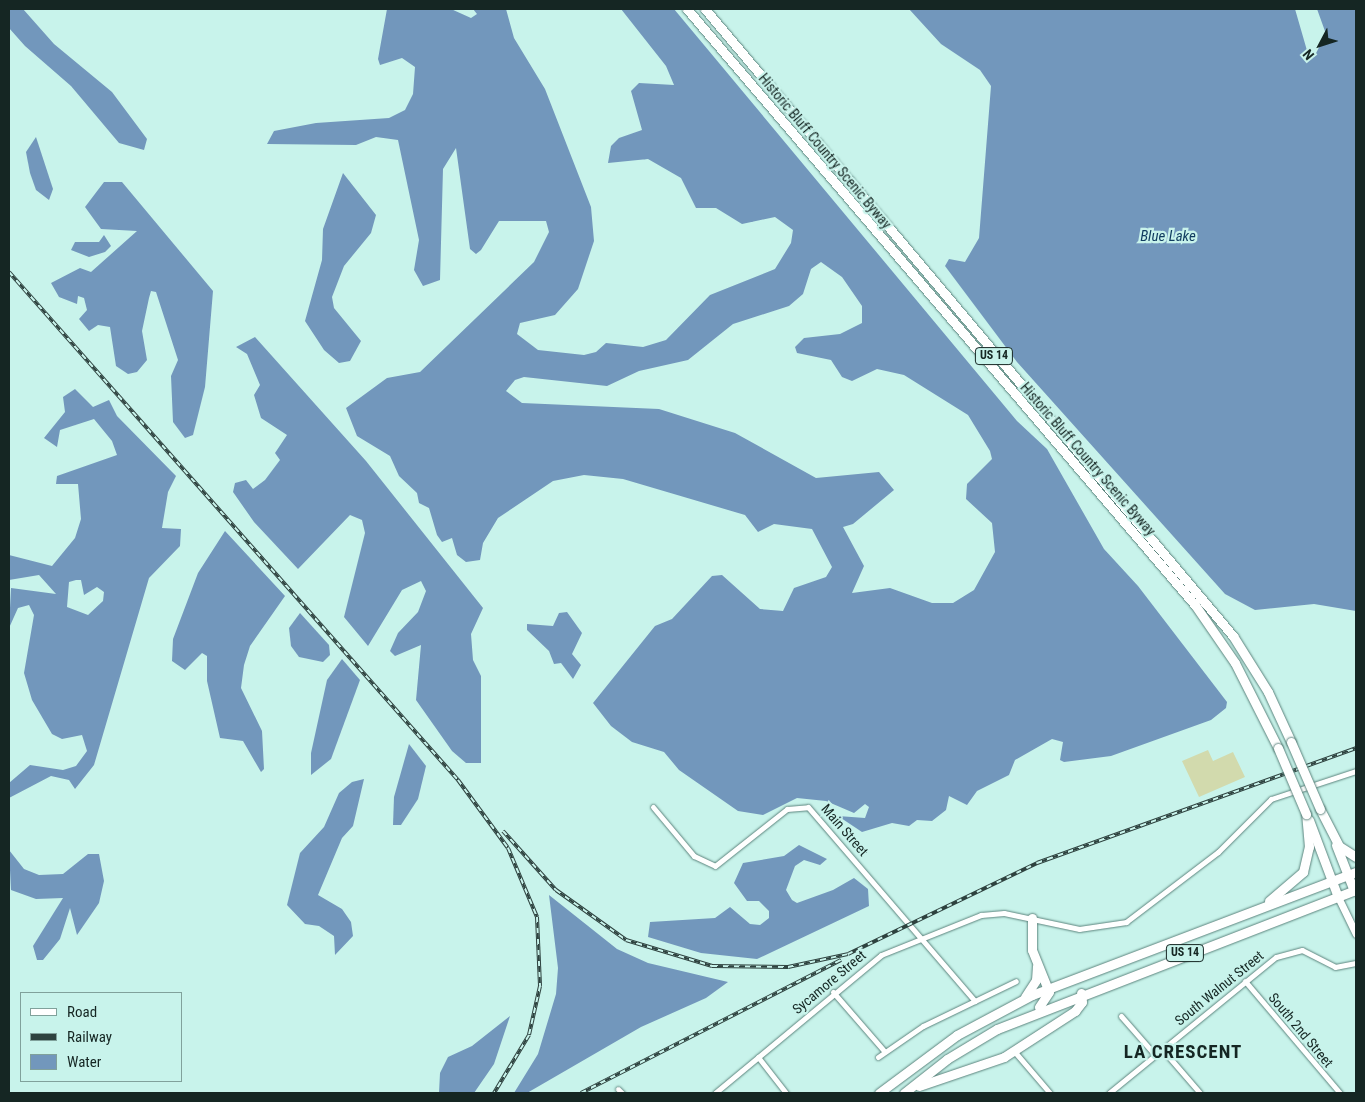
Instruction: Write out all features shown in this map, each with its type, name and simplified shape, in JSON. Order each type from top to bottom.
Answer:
[{"type":"main road","name":"Historic Bluff Country Scenic Byway","points":[[687,9],[1195,605],[1235,663],[1278,748],[1332,878],[1338,897]]},
{"type":"main road","name":"Historic Bluff Country Scenic Byway","points":[[704,9],[1233,636],[1268,692],[1331,834]]},
{"type":"main road","name":"US 14","points":[[1248,913],[1292,885],[1303,872],[1309,847],[1306,814]]},
{"type":"main road","name":"US 14","points":[[904,1093],[973,1042],[1032,1013],[1081,993],[1355,892],[1352,874],[1331,834]]},
{"type":"main road","points":[[1331,834],[1356,857]]},
{"type":"main road","points":[[1332,878],[1352,874]]},
{"type":"main road","name":"US 14","points":[[879,1093],[946,1042],[1048,988],[1248,913],[1332,878]]},
{"type":"main road","points":[[1032,918],[1029,934],[1036,963],[1048,988],[1045,1001],[1032,1013]]},
{"type":"main road","points":[[1023,1000],[1034,985],[1036,963]]},
{"type":"main road","points":[[909,1093],[935,1078],[1014,1051],[1075,1011],[1082,1002],[1081,993]]},
{"type":"street","name":"Sycamore Street","points":[[715,1093],[873,959],[982,915],[1032,918],[1087,930],[1126,922],[1218,852],[1270,799],[1356,771]]},
{"type":"street","name":"Main Street","points":[[653,807],[694,856],[715,866],[787,809],[808,807],[975,1001]]},
{"type":"street","points":[[1338,897],[1356,934]]},
{"type":"street","name":"South Walnut Street","points":[[1110,1093],[1276,957],[1295,951],[1312,952],[1335,967],[1356,963]]},
{"type":"street","points":[[878,1057],[975,1001],[1016,981]]},
{"type":"street","name":"South 2nd Street","points":[[1245,981],[1340,1093]]},
{"type":"street","points":[[833,992],[885,1052]]},
{"type":"street","points":[[1121,1016],[1155,1055]]},
{"type":"street","points":[[1162,1049],[1200,1093]]},
{"type":"street","points":[[1014,1051],[1050,1093]]},
{"type":"street","points":[[758,1057],[786,1093]]},
{"type":"green space","points":[[1208,750],[1213,761],[1233,752],[1245,777],[1199,797],[1182,761]]},
{"type":"water","points":[[9,9],[23,9],[54,44],[112,92],[147,139],[144,150],[119,143],[71,86],[25,46],[9,28]]},
{"type":"water","points":[[387,9],[451,9],[471,18],[477,14],[473,9],[506,9],[514,38],[545,89],[591,207],[594,241],[578,289],[555,315],[520,323],[517,334],[538,350],[584,355],[596,352],[606,343],[643,347],[666,340],[710,295],[775,269],[791,243],[793,230],[775,217],[742,224],[716,208],[696,208],[681,178],[648,159],[608,163],[611,146],[619,138],[642,130],[631,91],[639,83],[674,85],[666,66],[621,9],[674,9],[1017,421],[1047,449],[1104,549],[1138,586],[1227,702],[1226,708],[1211,720],[1111,756],[1064,762],[1060,760],[1063,742],[1052,739],[1015,760],[1009,775],[977,791],[967,805],[949,796],[946,810],[932,821],[917,820],[909,826],[892,823],[862,832],[838,816],[865,818],[869,807],[865,804],[854,813],[826,801],[797,798],[763,815],[738,811],[679,770],[664,752],[632,742],[611,726],[593,703],[655,626],[672,619],[712,576],[722,575],[760,609],[783,611],[794,588],[826,577],[832,567],[812,529],[774,524],[758,532],[745,515],[623,479],[584,475],[553,481],[498,518],[483,543],[480,560],[466,562],[457,555],[452,538],[442,542],[437,535],[429,508],[419,503],[417,493],[399,476],[390,456],[357,436],[346,408],[387,378],[420,372],[534,262],[549,232],[546,221],[499,221],[481,250],[476,254],[470,249],[456,148],[443,169],[440,280],[423,286],[414,270],[419,240],[398,140],[376,137],[356,145],[267,144],[274,131],[316,123],[389,118],[405,110],[413,94],[415,67],[402,58],[380,65],[378,59]],"holes":[[[821,262],[842,277],[862,306],[862,323],[840,334],[804,338],[795,347],[797,353],[831,360],[842,377],[852,381],[877,369],[904,375],[968,415],[990,451],[992,459],[967,484],[966,499],[992,523],[995,552],[974,590],[953,603],[932,603],[890,588],[852,593],[864,566],[843,527],[853,524],[894,490],[879,472],[816,478],[735,433],[659,409],[522,403],[506,391],[515,380],[524,377],[607,386],[639,371],[688,360],[733,324],[789,306],[803,294],[811,269]]]},
{"type":"water","name":"Blue Lake","points":[[909,9],[1295,9],[1308,54],[1314,57],[1326,34],[1317,9],[1356,9],[1356,611],[1314,604],[1255,610],[1225,594],[1017,362],[945,266],[949,259],[965,262],[979,238],[991,86],[980,70],[941,44]]},
{"type":"water","points":[[36,137],[53,189],[49,200],[36,190],[30,173],[26,152]]},
{"type":"water","points":[[343,173],[376,215],[371,233],[344,266],[332,297],[334,308],[361,341],[350,361],[339,363],[324,350],[305,321],[322,260],[323,229]]},
{"type":"water","points":[[104,182],[122,182],[213,291],[205,387],[193,435],[185,438],[173,422],[171,376],[178,360],[156,292],[151,291],[142,331],[147,360],[137,372],[128,374],[116,366],[110,327],[98,325],[89,331],[79,319],[87,310],[84,298],[78,296],[77,304],[59,297],[51,283],[80,268],[91,272],[137,231],[101,229],[85,207]]},
{"type":"water","points":[[104,235],[111,246],[105,252],[89,257],[71,250],[75,242],[99,242]]},
{"type":"water","points":[[255,337],[366,461],[483,608],[471,634],[473,660],[481,676],[481,763],[466,763],[452,751],[416,700],[421,645],[395,656],[390,651],[398,633],[418,612],[426,591],[421,581],[402,590],[368,646],[344,617],[365,533],[362,520],[350,515],[298,569],[254,522],[233,492],[235,483],[246,480],[253,489],[265,480],[280,460],[275,453],[287,435],[261,418],[254,395],[260,385],[247,354],[236,347]]},
{"type":"water","points":[[75,389],[93,407],[109,400],[117,416],[176,476],[168,492],[162,528],[181,529],[180,546],[149,578],[94,765],[75,789],[69,780],[51,776],[9,798],[9,783],[30,765],[63,770],[76,766],[87,751],[82,735],[62,739],[52,734],[32,700],[24,673],[34,615],[29,605],[18,608],[9,628],[11,588],[56,594],[39,575],[9,580],[9,555],[52,566],[75,538],[81,519],[78,484],[56,484],[57,476],[117,455],[112,441],[94,419],[60,430],[57,447],[44,438],[65,412],[63,397]],"holes":[[[81,580],[84,595],[97,587],[104,592],[103,601],[88,615],[67,607],[69,582]]]},
{"type":"water","points":[[225,531],[285,596],[250,646],[244,665],[241,688],[262,731],[264,769],[261,772],[243,741],[220,738],[207,681],[207,656],[202,653],[185,670],[172,661],[173,639],[198,573]]},
{"type":"water","points":[[567,612],[582,633],[572,654],[581,665],[573,679],[561,663],[554,664],[549,651],[527,630],[527,624],[553,626],[559,613]]},
{"type":"water","points":[[300,613],[329,645],[330,655],[323,662],[299,657],[291,646],[289,628]]},
{"type":"water","points":[[342,659],[360,680],[331,759],[311,775],[311,753],[327,680]]},
{"type":"water","points":[[409,744],[426,766],[418,799],[401,825],[393,825],[394,797]]},
{"type":"water","points":[[364,779],[353,826],[342,838],[318,895],[342,909],[351,922],[353,936],[335,955],[334,936],[319,926],[305,924],[287,905],[300,853],[324,827],[339,793],[352,782]]},
{"type":"water","points":[[799,845],[827,859],[820,865],[804,860],[795,866],[786,890],[792,900],[797,903],[833,890],[854,878],[868,889],[869,906],[757,959],[701,953],[648,937],[650,922],[715,918],[730,907],[750,924],[760,925],[769,918],[769,911],[759,901],[747,901],[734,883],[743,863],[784,856]]},
{"type":"water","points":[[9,850],[24,869],[39,875],[63,874],[88,854],[99,854],[104,881],[99,903],[77,935],[70,908],[60,939],[43,960],[37,960],[33,946],[63,898],[36,899],[11,890]]},
{"type":"water","points":[[549,895],[617,949],[648,963],[728,982],[706,998],[641,1027],[527,1093],[514,1093],[538,1054],[556,994],[558,968]]},
{"type":"water","points":[[510,1016],[494,1064],[474,1093],[439,1093],[440,1073],[448,1057],[472,1046]]},
{"type":"railway","points":[[9,272],[458,780],[508,848],[537,917],[540,986],[529,1035],[494,1093]]},
{"type":"railway","points":[[503,831],[556,890],[626,940],[712,966],[788,967],[848,954],[1037,863],[1356,748]]},
{"type":"railway","points":[[581,1093],[841,960]]},
{"type":"district","name":"LA CRESCENT","points":[[1183,1052]]}]
